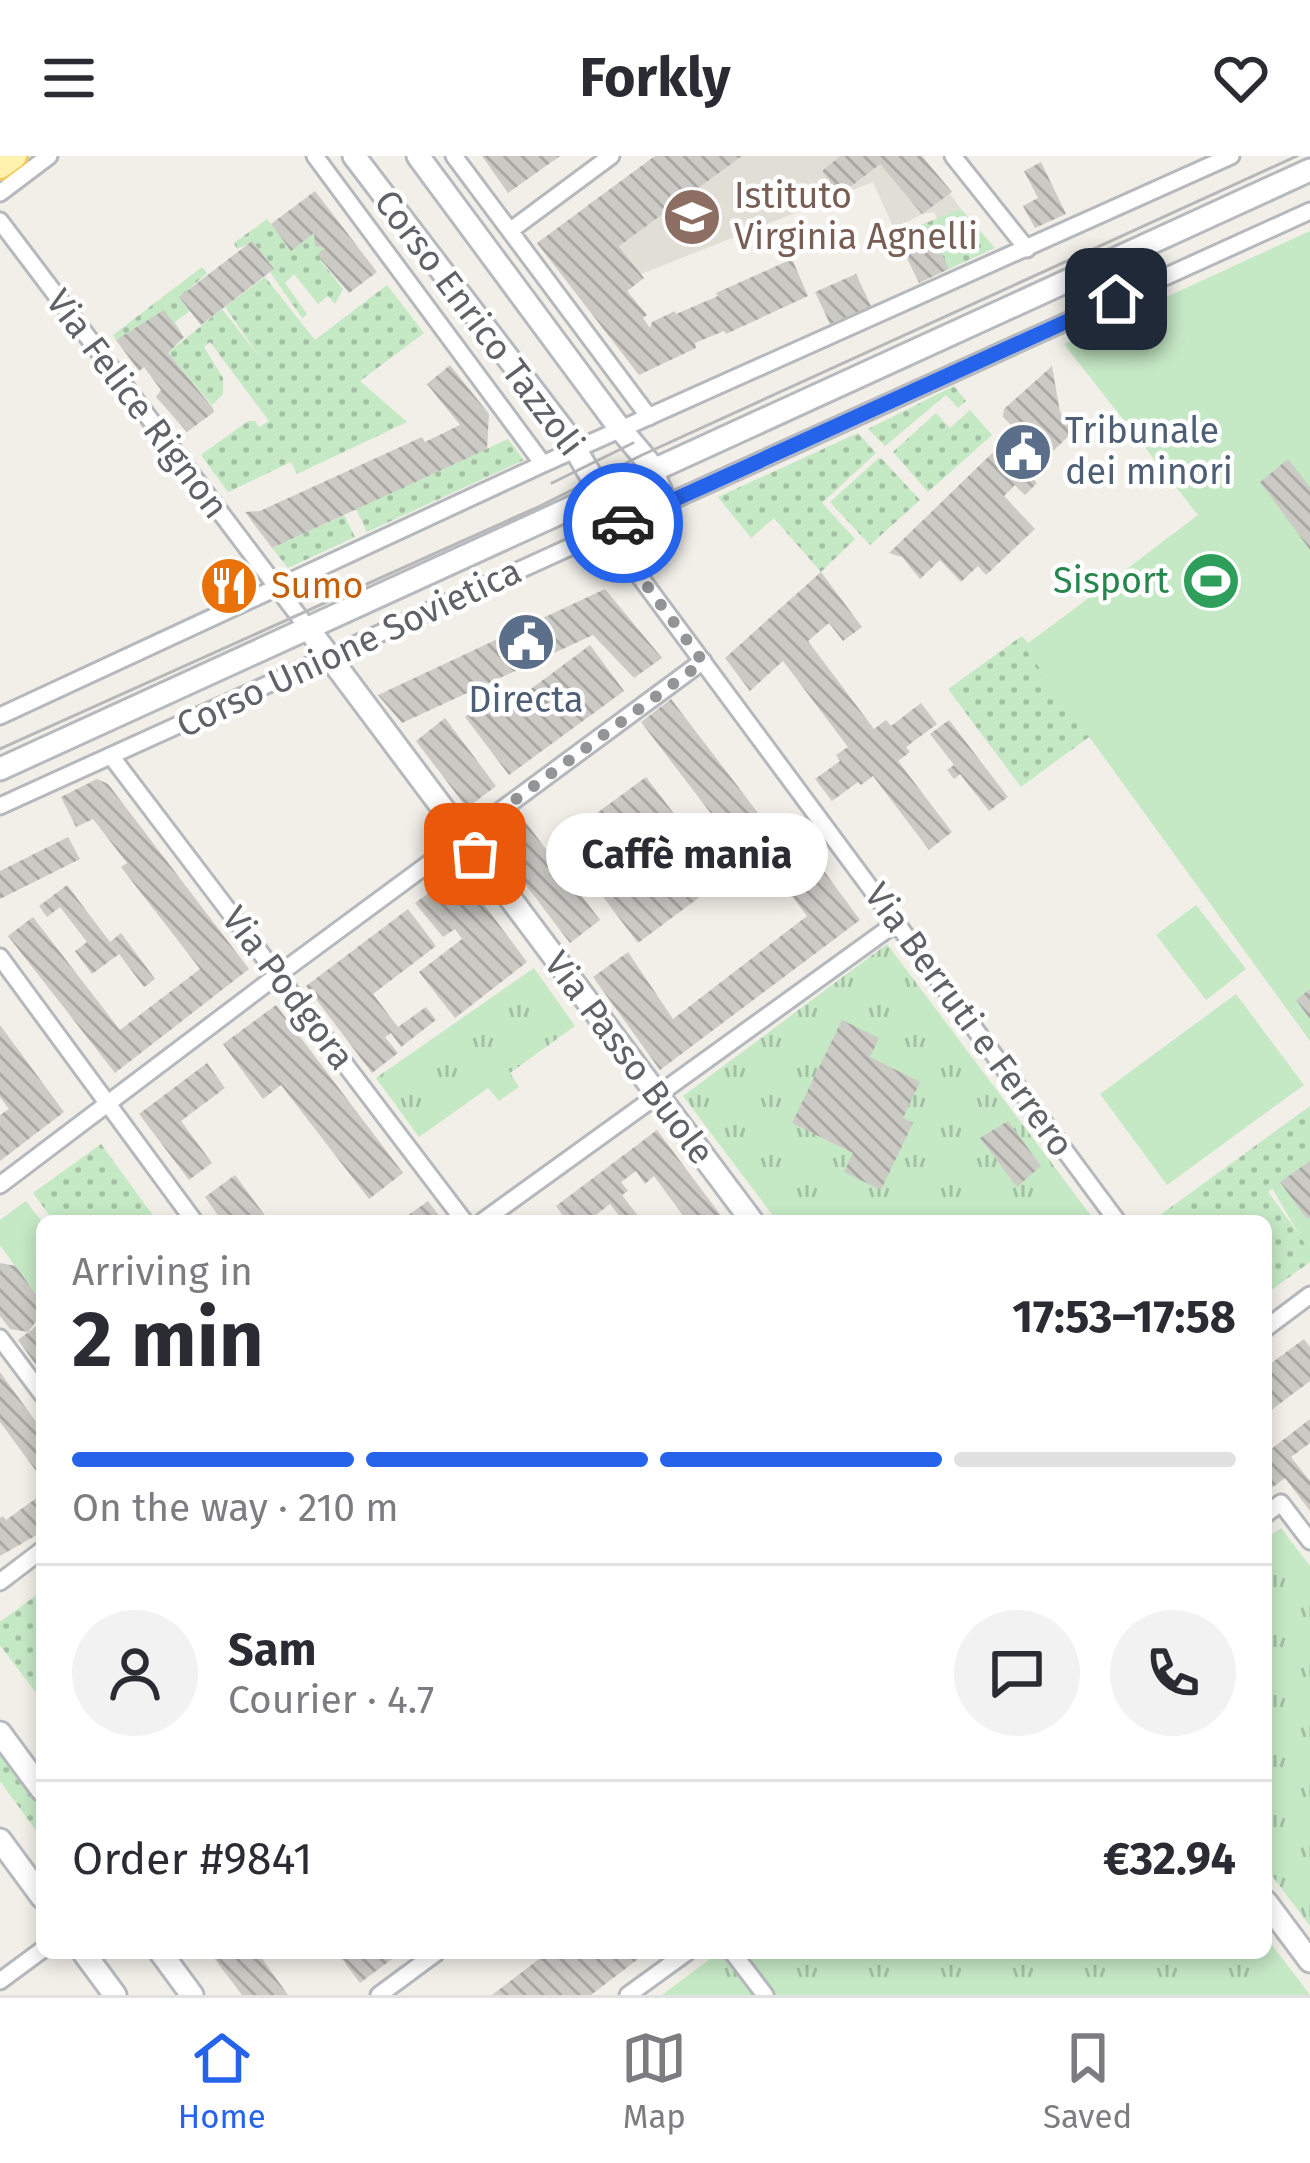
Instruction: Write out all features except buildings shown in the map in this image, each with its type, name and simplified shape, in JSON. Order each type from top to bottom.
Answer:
[{"type":"main road","points":[[0,166],[14,156]]},
{"type":"main road","name":"Corso Enrico Tazzoli","points":[[354,156],[576,450],[601,493]]},
{"type":"main road","name":"Corso Enrico Tazzoli","points":[[418,156],[655,470]]},
{"type":"main road","name":"Corso Unione Sovietica","points":[[0,769],[1310,170]]},
{"type":"main road","name":"Via Passo Buole","points":[[307,627],[747,1215]]},
{"type":"main road","points":[[0,1733],[36,1782]]},
{"type":"main road","points":[[0,1840],[36,1889]]},
{"type":"main road","points":[[1272,1910],[1310,1960]]},
{"type":"main road","points":[[88,1959],[115,1995]]},
{"type":"main road","points":[[166,1959],[193,1995]]},
{"type":"street","points":[[0,193],[49,156]]},
{"type":"street","name":"Corso Enrico Tazzoli","points":[[315,156],[544,464]]},
{"type":"street","points":[[454,156],[649,417]]},
{"type":"street","points":[[511,230],[611,156]]},
{"type":"street","points":[[953,156],[1027,249]]},
{"type":"street","points":[[0,716],[544,464],[1231,156]]},
{"type":"street","name":"Corso Unione Sovietica","points":[[0,806],[1310,211]]},
{"type":"street","name":"Via Felice Rignon","points":[[0,221],[274,587]]},
{"type":"street","points":[[1108,265],[1156,281]]},
{"type":"street","name":"Corso Enrico Tazzoli","points":[[655,470],[669,502]]},
{"type":"street","name":"Via Berruti e Ferrero","points":[[606,530],[1113,1215]]},
{"type":"street","name":"Corso Unione Sovietica","points":[[274,587],[307,627]]},
{"type":"street","points":[[0,1185],[703,662]]},
{"type":"street","name":"Via Podgora","points":[[111,757],[460,1215]]},
{"type":"street","points":[[491,1215],[896,923]]},
{"type":"street","points":[[0,957],[190,1215]]},
{"type":"street","points":[[1272,1324],[1310,1295]]},
{"type":"street","points":[[0,1338],[36,1386]]},
{"type":"street","points":[[1272,1510],[1281,1503],[1310,1541]]},
{"type":"street","points":[[0,1582],[36,1555]]},
{"type":"street","points":[[0,1981],[36,1954]]},
{"type":"street","points":[[379,1995],[428,1959]]},
{"type":"street","points":[[628,1995],[678,1959]]},
{"type":"street","points":[[738,1959],[765,1995]]},
{"type":"shaded area","name":"Istituto Virginia Agnelli","points":[[655,156],[922,156],[961,209],[937,219],[934,212],[922,214],[894,229],[873,182],[641,274],[588,205]]},
{"type":"green space","points":[[961,209],[995,248],[949,269],[932,239],[908,250],[908,230]]},
{"type":"green space","points":[[267,219],[291,250],[314,233],[325,248],[321,261],[343,289],[335,304],[328,296],[318,304],[294,274],[285,283],[307,314],[302,318],[253,242],[237,249],[234,243]]},
{"type":"green space","name":"Sisport","points":[[1310,231],[1310,1041],[1024,647],[1198,515],[1064,344]]},
{"type":"green space","points":[[202,267],[207,273],[180,297],[190,311],[175,322],[182,334],[164,311],[116,340],[113,335]]},
{"type":"green space","points":[[265,277],[315,340],[387,285],[424,333],[360,381],[407,422],[297,474],[291,462],[228,492],[201,455],[248,421],[259,427],[269,421],[210,342],[204,347],[223,378],[223,394],[212,405],[168,353],[222,309],[262,360],[225,307]]},
{"type":"green space","points":[[954,386],[966,401],[958,408],[946,395],[885,446],[868,429]]},
{"type":"green space","points":[[970,410],[992,435],[928,492],[893,452],[936,413],[950,428]]},
{"type":"green space","points":[[858,433],[876,453],[822,503],[855,539],[821,572],[774,518],[751,538],[718,497]]},
{"type":"green space","points":[[508,439],[524,460],[367,532],[356,509]]},
{"type":"green space","points":[[880,457],[920,500],[870,545],[830,502]]},
{"type":"green space","points":[[344,515],[355,537],[288,568],[272,548]]},
{"type":"green space","points":[[1201,518],[1093,734],[1021,787],[948,689],[1022,636],[1028,643]]},
{"type":"green space","points":[[1196,905],[1246,969],[1206,1000],[1156,935]]},
{"type":"green space","points":[[887,944],[1090,1215],[772,1215],[683,1096]]},
{"type":"green space","points":[[534,968],[575,1026],[510,1073],[519,1087],[499,1101],[488,1088],[419,1137],[376,1078]]},
{"type":"green space","points":[[1236,994],[1304,1085],[1167,1185],[1100,1094]]},
{"type":"green space","points":[[1310,1106],[1310,1161],[1268,1192],[1310,1249],[1310,1262],[1272,1290],[1272,1215],[1160,1215]]},
{"type":"green space","points":[[101,1144],[153,1215],[50,1215],[33,1193]]},
{"type":"green space","points":[[1310,1161],[1310,1253],[1272,1188]]},
{"type":"green space","points":[[26,1201],[37,1215],[36,1296],[0,1245],[0,1220]]},
{"type":"green space","points":[[1281,1528],[1310,1566],[1310,1926],[1272,1876],[1272,1535]]},
{"type":"green space","points":[[36,1595],[36,1693],[0,1645],[0,1622]]},
{"type":"green space","points":[[0,1754],[36,1802],[36,1831],[0,1781]]},
{"type":"green space","points":[[1272,1945],[1310,1995],[662,1995],[710,1959],[1272,1959]]},
{"type":"tram line","points":[[0,749],[538,507],[1297,156]]},
{"type":"tram line","points":[[552,483],[633,443]]},
{"type":"way so far","points":[[475,854],[463,838],[703,662],[606,530],[623,523]]},
{"type":"place","name":"Istituto Virginia Agnelli","points":[[692,217]]},
{"type":"place","name":"Tribunale dei minori","points":[[1023,452]]},
{"type":"place","name":"Sisport","points":[[1211,581]]},
{"type":"place","name":"Sumo","points":[[229,586]]},
{"type":"place","name":"Directa","points":[[526,642]]},
{"type":"place","name":"Caffè mania","points":[[475,854]]},
{"type":"route","points":[[623,523],[1116,299]]}]
